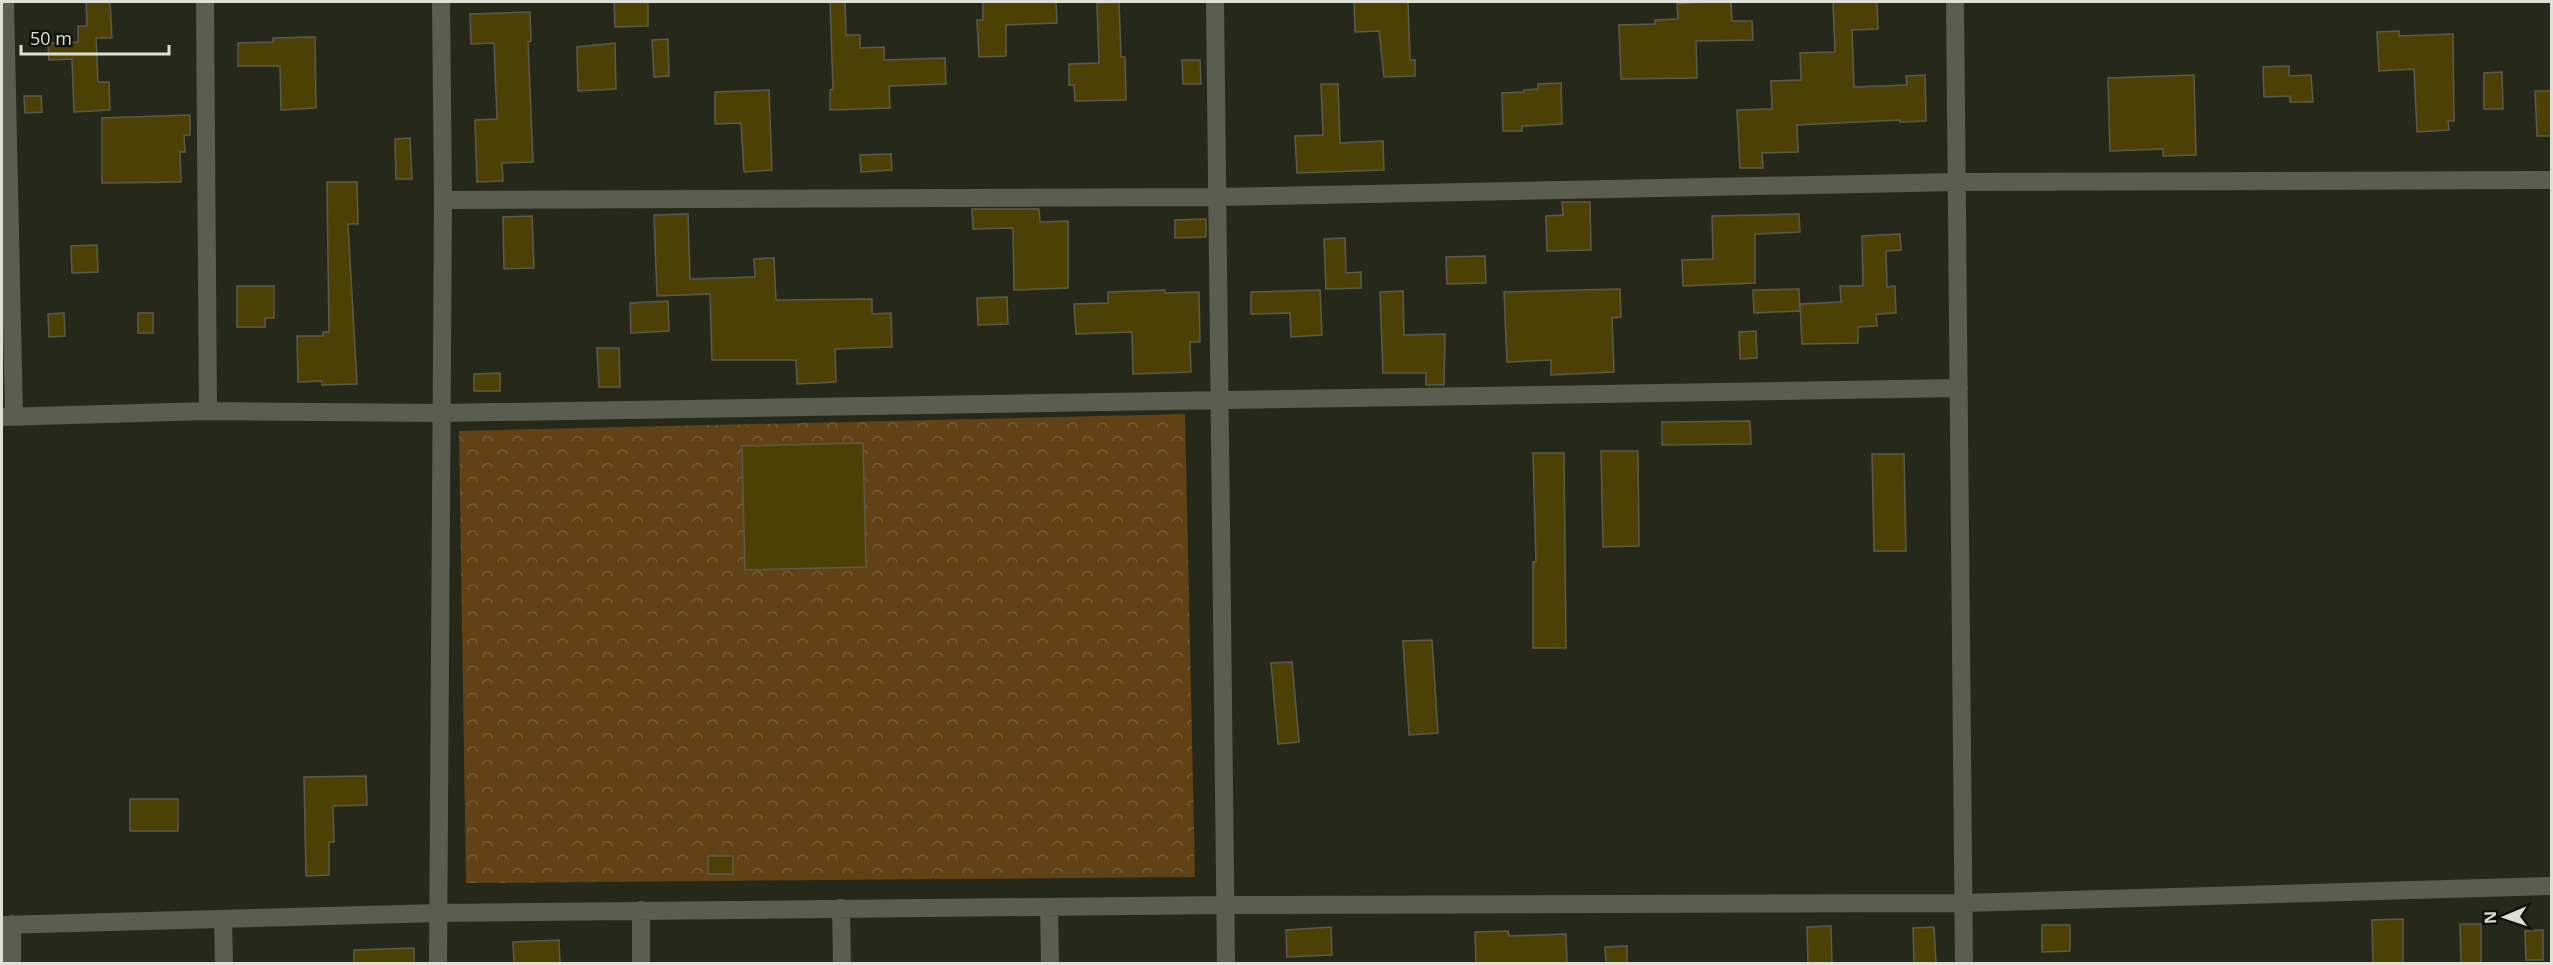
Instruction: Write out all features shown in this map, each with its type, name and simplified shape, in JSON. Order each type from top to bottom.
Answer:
[{"type":"street","points":[[5,2],[8,417],[208,411],[441,412],[1959,388]]},
{"type":"street","points":[[205,2],[208,411]]},
{"type":"street","points":[[438,963],[443,201],[441,2]]},
{"type":"street","points":[[1215,2],[1226,963]]},
{"type":"street","points":[[1955,2],[1964,963]]},
{"type":"street","points":[[443,201],[1217,197],[1957,182],[2552,180]]},
{"type":"street","points":[[12,963],[7,924],[641,910],[1049,908],[1226,904],[1964,903],[2552,886]]},
{"type":"street","points":[[841,908],[842,963]]},
{"type":"street","points":[[1049,908],[1050,963]]},
{"type":"street","points":[[641,910],[641,963]]},
{"type":"street","points":[[223,918],[224,963]]},
{"type":"green space","points":[[1185,414],[1195,877],[466,883],[459,431]]},
{"type":"building","points":[[86,2],[110,2],[112,38],[96,38],[98,82],[109,82],[110,110],[74,112],[72,59],[49,60],[48,43],[78,42],[78,26],[87,26]]},
{"type":"building","points":[[614,2],[648,2],[648,26],[615,27]]},
{"type":"building","points":[[830,2],[845,2],[846,35],[860,35],[860,48],[884,47],[884,60],[945,58],[946,84],[889,86],[890,108],[830,110],[830,90],[833,89]]},
{"type":"building","points":[[983,2],[1056,2],[1057,23],[1006,25],[1006,56],[979,57],[977,20],[983,20]]},
{"type":"building","points":[[1119,2],[1121,57],[1125,57],[1126,100],[1075,101],[1074,85],[1069,85],[1069,64],[1099,63],[1097,3]]},
{"type":"building","points":[[1354,2],[1408,2],[1410,60],[1415,60],[1415,76],[1384,77],[1379,31],[1355,32]]},
{"type":"building","points":[[1731,2],[1732,21],[1752,21],[1753,40],[1696,41],[1697,78],[1621,79],[1619,25],[1655,24],[1655,20],[1678,19],[1677,4]]},
{"type":"building","points":[[1833,2],[1877,2],[1878,29],[1852,30],[1854,87],[1907,85],[1906,76],[1925,75],[1926,121],[1900,122],[1900,120],[1797,125],[1798,152],[1762,153],[1763,168],[1740,168],[1737,110],[1772,109],[1771,81],[1801,80],[1800,53],[1835,52]]},
{"type":"building","points":[[530,12],[531,41],[528,42],[533,162],[502,163],[503,181],[477,182],[475,120],[497,119],[494,43],[471,44],[470,14]]},
{"type":"building","points":[[2399,31],[2399,36],[2453,34],[2454,121],[2448,121],[2449,130],[2417,132],[2414,69],[2379,71],[2377,32]]},
{"type":"building","points":[[315,37],[316,108],[281,110],[280,66],[238,66],[238,43],[273,42],[273,38]]},
{"type":"building","points":[[668,39],[669,76],[654,77],[652,40]]},
{"type":"building","points":[[615,43],[616,89],[578,91],[577,47]]},
{"type":"building","points":[[1182,60],[1200,60],[1201,84],[1183,84]]},
{"type":"building","points":[[2289,66],[2289,76],[2311,75],[2313,102],[2290,102],[2290,96],[2264,97],[2263,67]]},
{"type":"building","points":[[2502,72],[2503,109],[2484,109],[2484,73]]},
{"type":"building","points":[[2194,75],[2196,155],[2163,156],[2163,149],[2110,151],[2108,78]]},
{"type":"building","points":[[1561,83],[1562,124],[1522,126],[1522,131],[1503,131],[1502,93],[1538,89],[1538,84]]},
{"type":"building","points":[[1321,84],[1338,84],[1340,143],[1383,141],[1384,170],[1297,173],[1295,136],[1323,135]]},
{"type":"building","points":[[769,90],[772,170],[744,172],[741,123],[715,124],[715,92]]},
{"type":"building","points":[[2535,91],[2552,91],[2552,136],[2537,136]]},
{"type":"building","points":[[24,96],[41,96],[42,112],[25,113]]},
{"type":"building","points":[[190,115],[190,135],[184,135],[185,152],[180,152],[181,182],[102,183],[102,118]]},
{"type":"building","points":[[410,138],[412,179],[396,179],[395,139]]},
{"type":"building","points":[[891,154],[892,170],[861,172],[860,155]]},
{"type":"building","points":[[327,182],[357,182],[358,224],[348,224],[357,384],[322,385],[322,381],[298,382],[297,336],[323,336],[323,332],[329,332]]},
{"type":"building","points":[[1562,202],[1590,202],[1591,250],[1547,251],[1546,216],[1563,215]]},
{"type":"building","points":[[972,209],[1039,209],[1040,222],[1068,221],[1068,288],[1014,290],[1013,228],[973,229]]},
{"type":"building","points":[[688,214],[690,279],[755,277],[754,259],[774,258],[776,300],[872,299],[872,314],[891,313],[892,347],[835,349],[836,382],[797,384],[796,360],[712,360],[710,294],[657,296],[654,215]]},
{"type":"building","points":[[1799,214],[1800,232],[1755,234],[1755,283],[1683,286],[1682,260],[1713,259],[1712,216]]},
{"type":"building","points":[[532,216],[534,268],[504,269],[503,217]]},
{"type":"building","points":[[1206,219],[1206,237],[1175,238],[1175,220]]},
{"type":"building","points":[[1900,234],[1901,250],[1886,251],[1887,287],[1895,286],[1896,313],[1876,314],[1877,326],[1858,327],[1858,343],[1802,344],[1800,304],[1841,302],[1840,286],[1863,286],[1862,236]]},
{"type":"building","points":[[1345,238],[1346,273],[1361,272],[1361,288],[1326,289],[1324,239]]},
{"type":"building","points":[[97,245],[98,272],[72,273],[71,246]]},
{"type":"building","points":[[1485,256],[1486,283],[1447,284],[1446,257]]},
{"type":"building","points":[[237,286],[274,286],[274,318],[265,318],[265,327],[237,327]]},
{"type":"building","points":[[1620,289],[1621,317],[1612,318],[1614,372],[1551,375],[1551,360],[1507,362],[1504,292]]},
{"type":"building","points":[[1799,289],[1800,311],[1754,313],[1753,290]]},
{"type":"building","points":[[1165,290],[1165,293],[1199,292],[1200,342],[1190,342],[1191,372],[1133,374],[1132,332],[1076,334],[1074,304],[1108,303],[1108,292]]},
{"type":"building","points":[[1320,290],[1322,335],[1291,337],[1290,313],[1251,314],[1251,292]]},
{"type":"building","points":[[1403,291],[1404,335],[1445,334],[1444,385],[1426,385],[1426,373],[1383,373],[1380,292]]},
{"type":"building","points":[[1007,297],[1008,324],[978,325],[977,298]]},
{"type":"building","points":[[668,301],[669,331],[631,333],[630,303]]},
{"type":"building","points":[[64,313],[65,336],[49,337],[48,314]]},
{"type":"building","points":[[138,313],[153,313],[153,333],[138,333]]},
{"type":"building","points":[[1756,331],[1757,358],[1740,359],[1739,332]]},
{"type":"building","points":[[597,348],[619,348],[620,387],[599,387]]},
{"type":"building","points":[[500,373],[500,391],[474,391],[474,374]]},
{"type":"building","points":[[1750,421],[1751,444],[1662,445],[1662,422]]},
{"type":"building","points":[[863,443],[866,567],[745,570],[742,446]]},
{"type":"building","points":[[1601,451],[1638,451],[1639,546],[1603,547]]},
{"type":"building","points":[[1533,453],[1564,453],[1566,648],[1533,648],[1533,562],[1536,562]]},
{"type":"building","points":[[1872,454],[1904,454],[1906,551],[1874,551]]},
{"type":"building","points":[[1432,640],[1438,733],[1409,735],[1403,641]]},
{"type":"building","points":[[1292,662],[1299,742],[1278,744],[1271,663]]},
{"type":"building","points":[[366,776],[367,805],[333,806],[334,842],[329,842],[329,875],[306,876],[304,777]]},
{"type":"building","points":[[130,799],[178,799],[178,831],[130,831]]},
{"type":"building","points":[[708,856],[733,856],[733,874],[708,874]]},
{"type":"building","points":[[2403,919],[2403,963],[2373,963],[2372,920]]},
{"type":"building","points":[[2460,924],[2481,924],[2481,963],[2461,963]]},
{"type":"building","points":[[2042,925],[2070,925],[2070,951],[2042,952]]},
{"type":"building","points":[[1831,926],[1832,963],[1808,963],[1807,927]]},
{"type":"building","points":[[1331,927],[1332,955],[1287,957],[1286,930]]},
{"type":"building","points":[[1934,927],[1936,963],[1914,963],[1913,928]]},
{"type":"building","points":[[2543,930],[2543,960],[2526,960],[2525,931]]},
{"type":"building","points":[[1508,931],[1509,936],[1566,934],[1567,963],[1476,963],[1475,932]]},
{"type":"building","points":[[559,940],[560,963],[514,963],[513,942]]},
{"type":"building","points":[[1627,946],[1627,963],[1606,963],[1605,947]]},
{"type":"building","points":[[414,948],[414,963],[354,963],[354,950]]}]
